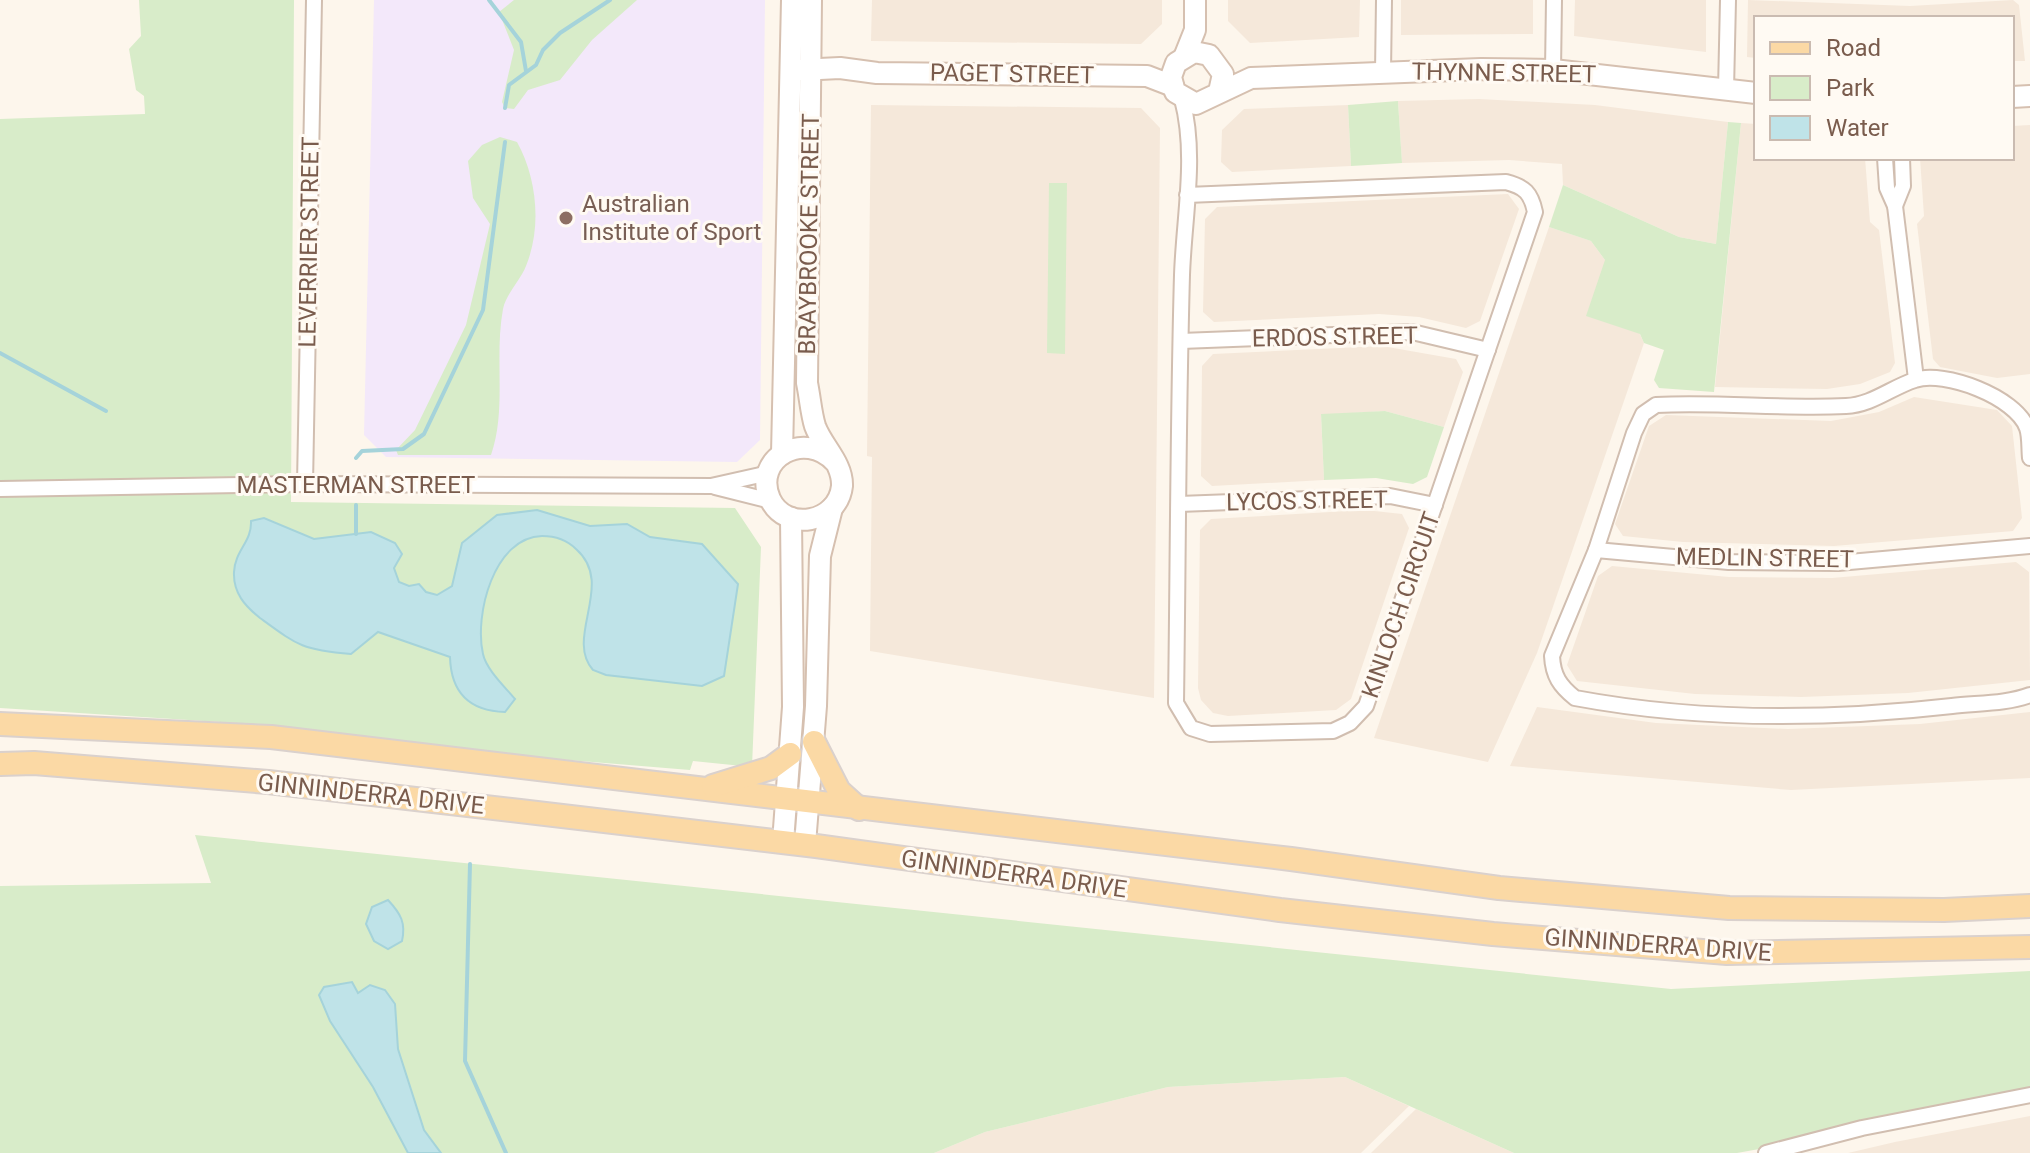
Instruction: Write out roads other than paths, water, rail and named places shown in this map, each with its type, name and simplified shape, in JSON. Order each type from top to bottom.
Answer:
[{"type":"main road","name":"GINNINDERRA DRIVE","points":[[0,724],[271,737],[1291,859],[1499,888],[1729,908],[1944,910],[2030,906]]},
{"type":"main road","points":[[814,742],[839,791],[859,809]]},
{"type":"main road","points":[[704,789],[771,768],[790,754]]},
{"type":"main road","name":"GINNINDERRA DRIVE","points":[[0,764],[34,763],[268,782],[794,843],[1280,910],[1649,947],[1727,953],[2030,947]]},
{"type":"street","name":"LEVERRIER STREET","points":[[305,484],[314,0]]},
{"type":"street","name":"BRAYBROOKE STREET","points":[[792,0],[804,73],[807,383],[815,427],[835,462]]},
{"type":"street","name":"BRAYBROOKE STREET","points":[[782,454],[811,0]]},
{"type":"street","points":[[1177,92],[1180,59],[1195,30],[1195,0]]},
{"type":"street","points":[[1383,72],[1384,0]]},
{"type":"street","points":[[1553,70],[1554,0]]},
{"type":"street","points":[[1726,90],[1728,0]]},
{"type":"street","points":[[1195,30],[1214,60],[1222,83],[1212,97]]},
{"type":"street","name":"PAGET STREET","points":[[1147,76],[1180,59]]},
{"type":"street","points":[[1180,59],[1214,60]]},
{"type":"street","name":"THYNNE STREET","points":[[1214,60],[1251,78]]},
{"type":"street","name":"THYNNE STREET","points":[[1212,97],[1251,78],[1383,72],[1553,70],[1754,93]]},
{"type":"street","name":"PAGET STREET","points":[[804,73],[1147,76],[1177,92],[1212,97]]},
{"type":"street","name":"KINLOCH CIRCUIT","points":[[1177,92],[1190,130],[1187,195],[1181,341],[1176,703],[1191,728],[1210,734],[1333,731],[1350,723],[1366,706],[1535,212],[1531,196],[1521,186],[1506,182],[1187,195]]},
{"type":"street","name":"KINLOCH CIRCUIT","points":[[1190,130],[1212,97]]},
{"type":"street","points":[[1885,160],[1887,188],[1895,206],[1916,379]]},
{"type":"street","points":[[1895,206],[1903,186],[1902,160]]},
{"type":"street","name":"ERDOS STREET","points":[[1181,341],[1412,332],[1488,350]]},
{"type":"street","points":[[2030,458],[2026,426],[2013,410],[1984,388],[1916,379],[1893,392],[1851,406],[1656,405],[1643,414],[1634,433],[1596,550],[1552,656],[1553,672],[1564,689],[1575,698],[1695,711],[1791,715],[1895,713],[2030,695]]},
{"type":"street","points":[[794,843],[798,802],[814,742],[820,556],[832,508],[842,485],[835,462],[823,451],[811,447],[791,449],[782,454],[769,473],[771,501],[791,518],[811,520],[832,508]]},
{"type":"street","name":"MASTERMAN STREET","points":[[0,489],[305,484],[711,486],[769,473]]},
{"type":"street","name":"MASTERMAN STREET","points":[[711,486],[771,501]]},
{"type":"street","name":"LYCOS STREET","points":[[1179,504],[1390,496],[1435,505]]},
{"type":"street","points":[[791,518],[790,754],[798,802]]},
{"type":"street","name":"MEDLIN STREET","points":[[1596,550],[1729,562],[1838,563],[2030,546]]},
{"type":"street","points":[[1766,1153],[1862,1128],[2030,1095]]},
{"type":"water","points":[[537,510],[590,526],[627,524],[650,537],[702,544],[738,584],[724,676],[702,686],[606,675],[593,670],[586,657],[584,642],[591,594],[587,563],[572,546],[551,537],[525,540],[511,549],[500,563],[485,600],[481,638],[483,654],[492,672],[515,699],[505,712],[482,708],[465,698],[454,681],[450,657],[378,632],[351,654],[310,648],[292,640],[260,618],[245,604],[236,586],[235,564],[249,535],[251,521],[264,518],[314,539],[371,532],[395,543],[402,554],[394,568],[399,582],[409,586],[419,584],[426,592],[437,595],[452,586],[462,543],[497,515]]},
{"type":"water","points":[[388,900],[399,914],[403,929],[402,941],[388,949],[374,941],[366,924],[372,907]]},
{"type":"water","points":[[352,982],[358,993],[370,985],[385,990],[395,1004],[398,1049],[424,1130],[441,1153],[408,1153],[373,1087],[330,1021],[319,995],[324,987]]},
{"type":"waterway","points":[[489,0],[521,42],[526,71]]},
{"type":"waterway","points":[[505,108],[509,85],[536,65],[543,50],[560,33],[610,0]]},
{"type":"waterway","points":[[356,458],[362,451],[403,449],[424,434],[483,310],[505,142]]},
{"type":"waterway","points":[[0,353],[106,411]]},
{"type":"waterway","points":[[356,505],[356,534]]},
{"type":"waterway","points":[[470,864],[465,1061],[506,1153]]},
{"type":"place","name":"Australian Institute of Sport","points":[[566,218]]}]
